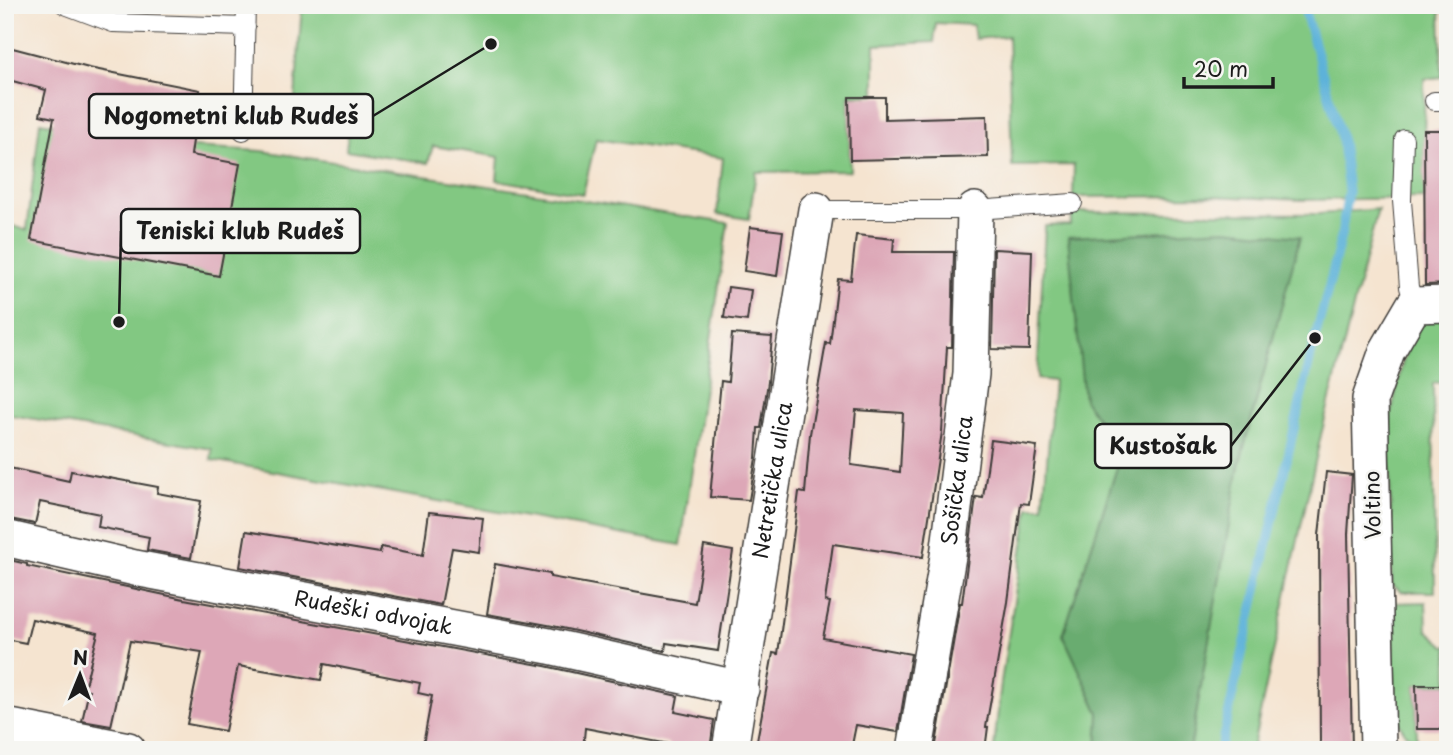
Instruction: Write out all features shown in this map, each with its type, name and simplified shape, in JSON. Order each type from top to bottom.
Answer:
[{"type":"street","name":"Netretička ulica","points":[[730,750],[816,210]]},
{"type":"street","name":"Sošička ulica","points":[[915,750],[948,556],[971,374],[975,210]]},
{"type":"street","name":"Voltino","points":[[1378,750],[1370,399],[1387,351],[1431,304]]},
{"type":"street","name":"Rudeški odvojak","points":[[5,538],[135,568],[549,646],[741,689]]},
{"type":"street","points":[[5,726],[128,750]]},
{"type":"lane","points":[[65,5],[113,23],[246,27]]},
{"type":"lane","points":[[243,131],[246,5]]},
{"type":"lane","points":[[1405,139],[1402,201],[1409,286],[1431,304]]},
{"type":"lane","points":[[816,210],[975,210],[1073,203]]},
{"type":"green space","points":[[302,5],[1440,5],[1442,77],[1424,79],[1425,198],[1302,200],[1212,196],[1073,197],[1074,165],[1012,166],[1008,36],[975,39],[973,25],[936,23],[934,42],[875,45],[875,94],[849,96],[850,171],[756,172],[749,219],[717,214],[723,158],[596,139],[583,194],[497,180],[499,157],[433,146],[428,163],[346,150],[348,132],[293,125]]},
{"type":"green space","points":[[40,122],[192,147],[262,151],[728,223],[681,545],[211,460],[212,449],[5,414],[5,224],[27,230]]},
{"type":"green space","points":[[1378,209],[1321,435],[1252,750],[994,748],[1001,682],[1029,507],[1043,507],[1054,381],[1037,379],[1045,226],[1070,225],[1073,212],[1319,214]]},
{"type":"green space","points":[[1226,229],[1300,237],[1239,466],[1190,750],[1097,750],[1099,713],[1063,635],[1122,452],[1084,400],[1068,237]]},
{"type":"green space","points":[[1428,317],[1448,317],[1448,382],[1433,383],[1435,592],[1402,592],[1392,585],[1389,423],[1402,365],[1414,328]]},
{"type":"green space","points":[[1426,602],[1427,630],[1448,646],[1448,685],[1416,685],[1417,741],[1406,734],[1394,716],[1393,603]]},
{"type":"building","points":[[5,46],[89,68],[200,90],[191,155],[240,164],[219,276],[31,240],[54,118],[40,115],[46,90],[5,79]]},
{"type":"building","points":[[849,97],[885,97],[885,119],[987,116],[988,157],[850,160]]},
{"type":"building","points":[[1424,130],[1448,130],[1448,284],[1425,285]]},
{"type":"building","points":[[750,227],[783,231],[777,276],[744,271]]},
{"type":"building","points":[[856,235],[894,239],[893,252],[954,252],[952,347],[947,347],[942,432],[923,557],[833,544],[825,601],[830,602],[823,638],[911,654],[898,732],[856,725],[851,750],[775,750],[756,746],[773,653],[778,654],[799,492],[805,493],[810,434],[826,343],[830,344],[838,279],[851,280]],"holes":[[[856,410],[903,413],[900,472],[851,465]]]},
{"type":"building","points":[[994,249],[1032,251],[1029,350],[992,349]]},
{"type":"building","points":[[728,287],[751,290],[747,321],[724,318]]},
{"type":"building","points":[[732,334],[772,337],[768,382],[761,428],[758,428],[749,500],[710,497],[721,381],[728,382]]},
{"type":"building","points":[[991,440],[1037,446],[1029,504],[1021,503],[1008,602],[986,727],[985,750],[935,750],[962,603],[976,497],[983,498]]},
{"type":"building","points":[[5,467],[69,481],[71,471],[158,487],[157,493],[201,501],[191,558],[147,550],[149,537],[98,527],[100,514],[40,502],[35,524],[5,518]]},
{"type":"building","points":[[1326,472],[1352,475],[1348,534],[1352,750],[1320,750],[1319,535]]},
{"type":"building","points":[[429,512],[483,518],[479,552],[452,548],[441,605],[240,567],[246,531],[380,553],[381,547],[423,555]]},
{"type":"building","points":[[704,546],[733,551],[718,651],[666,643],[665,651],[487,614],[495,564],[550,574],[550,577],[695,603]]},
{"type":"building","points":[[5,559],[184,599],[545,666],[678,696],[675,712],[714,720],[710,750],[668,750],[669,744],[585,728],[583,750],[422,750],[432,696],[418,693],[420,683],[324,664],[321,680],[238,666],[225,731],[187,724],[202,652],[130,641],[111,726],[82,721],[89,690],[84,689],[98,633],[32,619],[26,643],[5,639]]},
{"type":"building","points":[[1416,685],[1448,685],[1448,729],[1417,729]]},
{"type":"waterway","points":[[1220,750],[1341,236],[1348,191],[1342,141],[1303,5]]},
{"type":"place","name":"Nogometni klub Rudeš","points":[[491,44]]},
{"type":"place","name":"Teniski klub Rudeš","points":[[119,322]]},
{"type":"place","name":"Kustošak","points":[[1315,338]]}]
